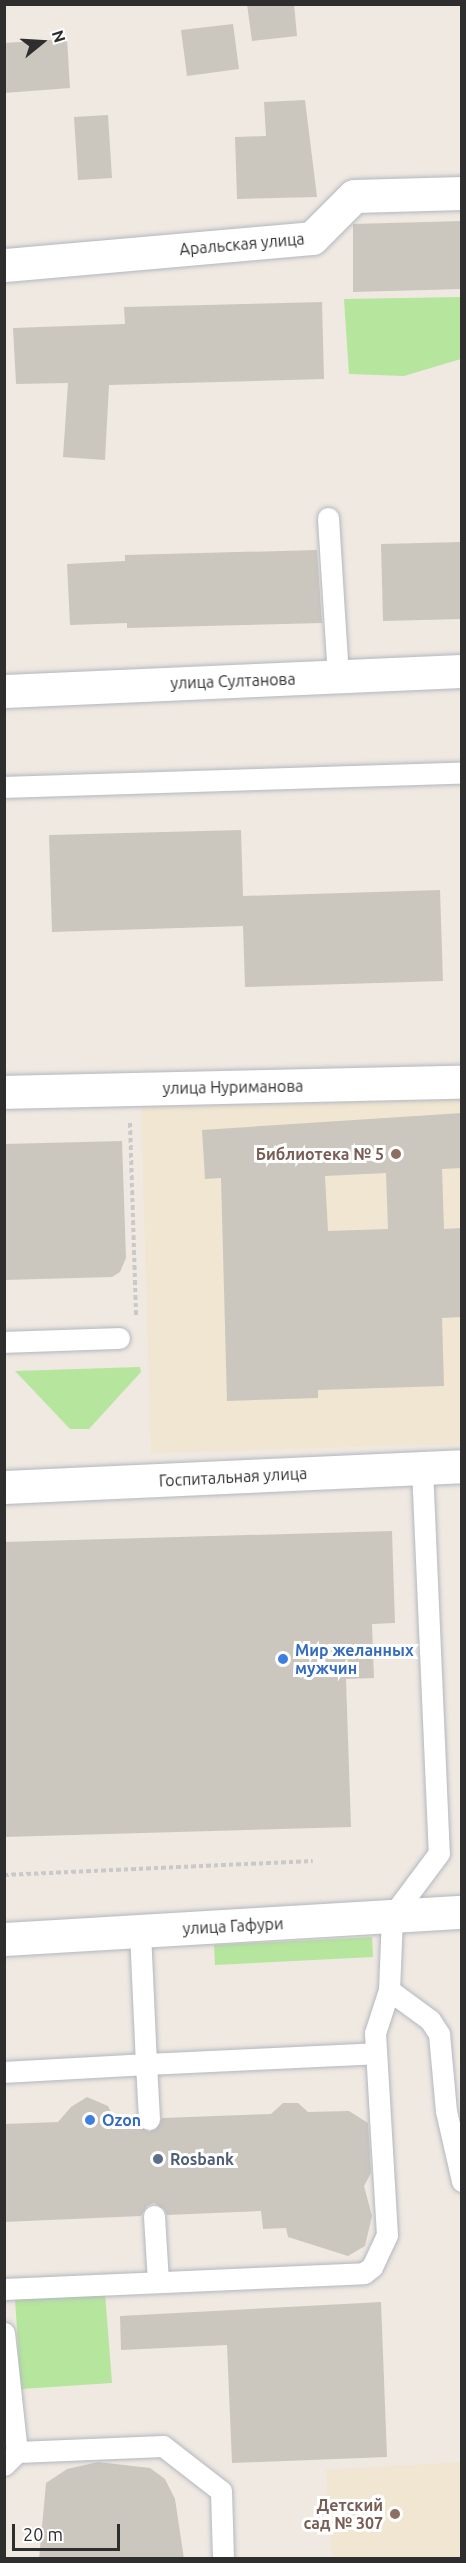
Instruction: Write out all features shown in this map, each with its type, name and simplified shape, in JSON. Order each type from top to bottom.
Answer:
[{"type":"street","name":"Аральская улица","points":[[4,265],[312,238],[354,195],[462,193]]},
{"type":"street","name":"улица Султанова","points":[[4,691],[462,671]]},
{"type":"street","name":"улица Нуриманова","points":[[4,1092],[462,1082]]},
{"type":"street","name":"Госпитальная улица","points":[[4,1487],[462,1466]]},
{"type":"street","name":"улица Гафури","points":[[4,1939],[462,1912]]},
{"type":"lane","points":[[328,518],[338,676]]},
{"type":"lane","points":[[4,787],[462,773]]},
{"type":"lane","points":[[4,1342],[118,1338]]},
{"type":"lane","points":[[4,2289],[364,2273],[372,2267],[387,2235],[376,2053],[377,2021],[389,1990],[392,1916],[439,1853],[422,1468]]},
{"type":"lane","points":[[140,1931],[149,2119]]},
{"type":"lane","points":[[389,1990],[430,2020],[439,2034],[446,2111],[462,2181]]},
{"type":"lane","points":[[4,2072],[376,2053]]},
{"type":"lane","points":[[154,2216],[158,2282]]},
{"type":"lane","points":[[4,2332],[11,2459],[163,2446],[221,2491],[223,2559]]},
{"type":"path","points":[[118,1338],[131,1337],[136,1329],[129,1089]]},
{"type":"path","points":[[4,1875],[313,1862]]},
{"type":"shaded area","points":[[461,1095],[461,1444],[151,1453],[141,1105]]},
{"type":"shaded area","name":"Детский сад № 307","points":[[461,2462],[461,2558],[332,2558],[326,2470]]},
{"type":"green space","points":[[461,297],[461,359],[404,376],[349,374],[344,299]]},
{"type":"green space","points":[[140,1367],[141,1372],[89,1429],[70,1429],[15,1371]]},
{"type":"green space","points":[[372,1937],[373,1957],[215,1965],[214,1945]]},
{"type":"green space","points":[[105,2293],[112,2383],[21,2389],[15,2299]]},
{"type":"building","points":[[247,4],[294,4],[297,36],[252,41]]},
{"type":"building","points":[[233,24],[239,69],[187,76],[181,30]]},
{"type":"building","points":[[67,39],[70,88],[4,93],[4,43]]},
{"type":"building","points":[[305,100],[317,197],[237,199],[235,137],[266,136],[264,102]]},
{"type":"building","points":[[108,115],[112,178],[78,180],[74,117]]},
{"type":"building","points":[[462,221],[462,289],[353,292],[353,224]]},
{"type":"building","points":[[322,302],[324,379],[109,385],[105,460],[63,457],[68,383],[16,384],[13,328],[125,324],[124,307]]},
{"type":"building","points":[[462,542],[462,619],[383,621],[381,544]]},
{"type":"building","points":[[317,550],[322,623],[127,628],[127,623],[70,625],[67,564],[125,561],[125,555]]},
{"type":"building","points":[[241,830],[243,896],[440,890],[443,981],[245,987],[243,926],[52,932],[49,835]]},
{"type":"building","points":[[462,1113],[462,1168],[442,1169],[444,1229],[462,1228],[462,1317],[442,1318],[444,1386],[318,1390],[318,1398],[227,1401],[221,1178],[205,1179],[202,1130]],"holes":[[[386,1173],[388,1229],[328,1231],[325,1176]]]},
{"type":"building","points":[[122,1141],[126,1258],[120,1272],[112,1277],[4,1280],[4,1144]]},
{"type":"building","points":[[392,1531],[395,1623],[372,1624],[374,1678],[346,1679],[351,1827],[4,1837],[4,1542]]},
{"type":"building","points":[[87,2097],[108,2106],[115,2120],[136,2119],[139,2126],[149,2132],[156,2129],[162,2118],[271,2114],[283,2103],[298,2103],[308,2112],[349,2111],[368,2123],[371,2173],[364,2186],[372,2216],[365,2246],[348,2256],[288,2237],[286,2228],[263,2229],[261,2211],[167,2215],[164,2209],[154,2203],[147,2206],[141,2216],[4,2222],[4,2124],[58,2122],[71,2107]]},
{"type":"building","points":[[381,2302],[387,2457],[232,2463],[227,2345],[121,2350],[120,2316]]},
{"type":"building","points":[[98,2462],[150,2468],[165,2479],[175,2499],[184,2559],[39,2559],[46,2483],[67,2469]]},
{"type":"place","name":"Библиотека № 5","points":[[396,1154]]},
{"type":"place","name":"Мир желанных мужчин","points":[[283,1659]]},
{"type":"place","name":"Ozon","points":[[90,2120]]},
{"type":"place","name":"Rosbank","points":[[158,2159]]},
{"type":"place","name":"Детский сад № 307","points":[[395,2514]]}]
